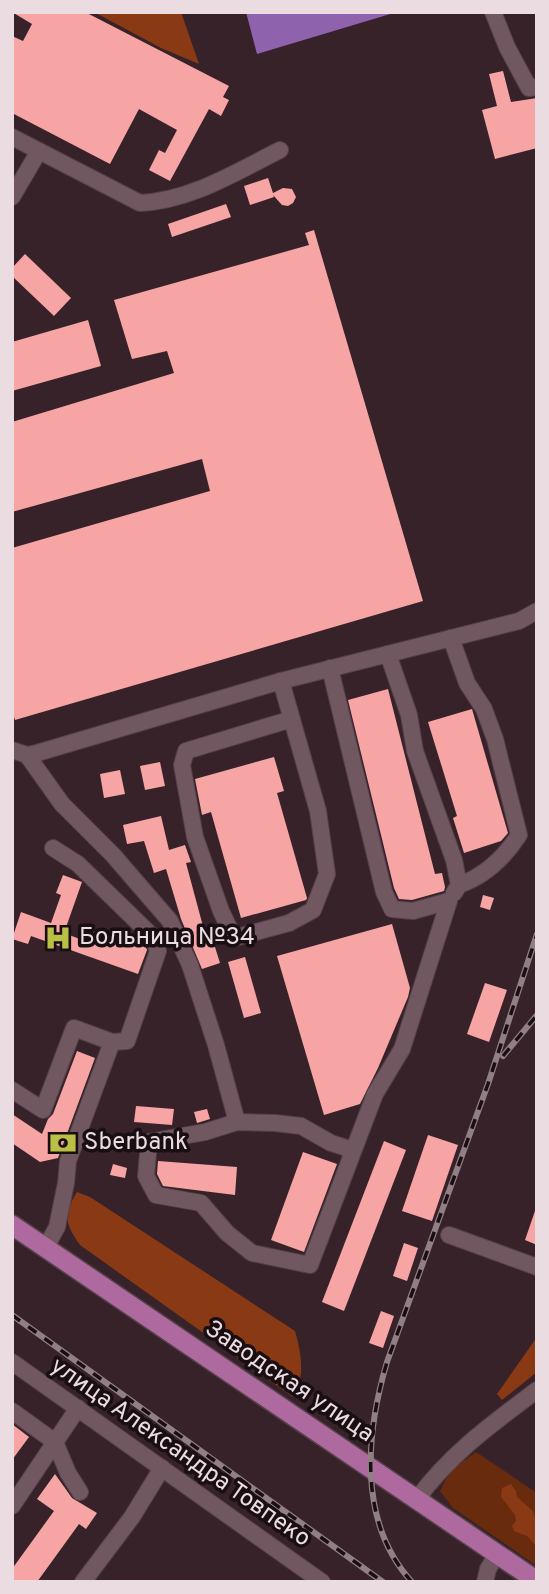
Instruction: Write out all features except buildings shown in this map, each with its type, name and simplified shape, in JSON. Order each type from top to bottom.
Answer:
[{"type":"main road","name":"Заводская улица","points":[[12,1224],[537,1581]]},
{"type":"street","points":[[493,12],[528,89],[537,87]]},
{"type":"street","points":[[12,136],[140,203],[160,202],[201,189],[280,150]]},
{"type":"street","points":[[12,197],[39,151]]},
{"type":"street","points":[[237,1122],[194,977],[170,921],[113,855],[62,804],[20,752],[330,668],[519,621],[537,611]]},
{"type":"street","points":[[353,1150],[331,1143],[301,1126],[237,1122],[205,1132],[149,1142],[146,1176],[156,1195],[201,1203],[227,1233],[252,1253],[310,1265],[375,1094],[402,1049],[449,901],[459,885],[492,867],[519,835],[495,740],[484,709],[467,683],[450,638]]},
{"type":"street","points":[[388,654],[409,715],[415,751],[454,860],[459,885]]},
{"type":"street","points":[[330,668],[384,892],[392,909],[413,911],[449,901]]},
{"type":"street","points":[[281,681],[292,719],[318,811],[327,874],[313,910],[289,923],[234,938],[221,911],[195,837],[182,765],[186,751],[292,719]]},
{"type":"street","points":[[12,1090],[43,1110],[74,1028],[112,1042],[127,1041],[158,951],[153,937],[78,864],[53,848]]},
{"type":"street","points":[[46,1247],[57,1227],[68,1161],[112,1042]]},
{"type":"street","points":[[449,1235],[537,1267]]},
{"type":"street","name":"улица Александра Товпеко","points":[[12,1362],[322,1582]]},
{"type":"street","points":[[417,1499],[469,1440],[537,1390]]},
{"type":"street","points":[[12,1506],[78,1408]]},
{"type":"street","points":[[12,1411],[55,1442],[68,1473],[80,1492]]},
{"type":"street","points":[[83,1582],[132,1517],[162,1468]]},
{"type":"street","points":[[485,1582],[488,1569],[497,1554]]},
{"type":"shaded area","points":[[94,12],[181,12],[199,64],[161,48]]},
{"type":"shaded area","points":[[246,12],[397,12],[257,54]]},
{"type":"shaded area","points":[[77,1192],[90,1197],[295,1331],[301,1373],[293,1397],[80,1245],[71,1231],[68,1219],[69,1207]]},
{"type":"shaded area","points":[[537,1337],[537,1372],[502,1400],[497,1394]]},
{"type":"shaded area","points":[[476,1452],[537,1493],[537,1566],[453,1508],[440,1491],[450,1471]]},
{"type":"shaded area","points":[[511,1484],[517,1497],[533,1511],[537,1523],[537,1547],[527,1536],[514,1531],[512,1526],[516,1521],[515,1515],[501,1497],[502,1488]]},
{"type":"railway","points":[[412,1582],[394,1558],[374,1505],[371,1476],[374,1418],[387,1362],[488,1084],[537,934]]},
{"type":"railway","points":[[503,1056],[537,1015]]},
{"type":"railway","points":[[12,1315],[383,1582]]},
{"type":"place","name":"Больница №34","points":[[58,938]]},
{"type":"place","name":"Sberbank","points":[[63,1143]]}]
